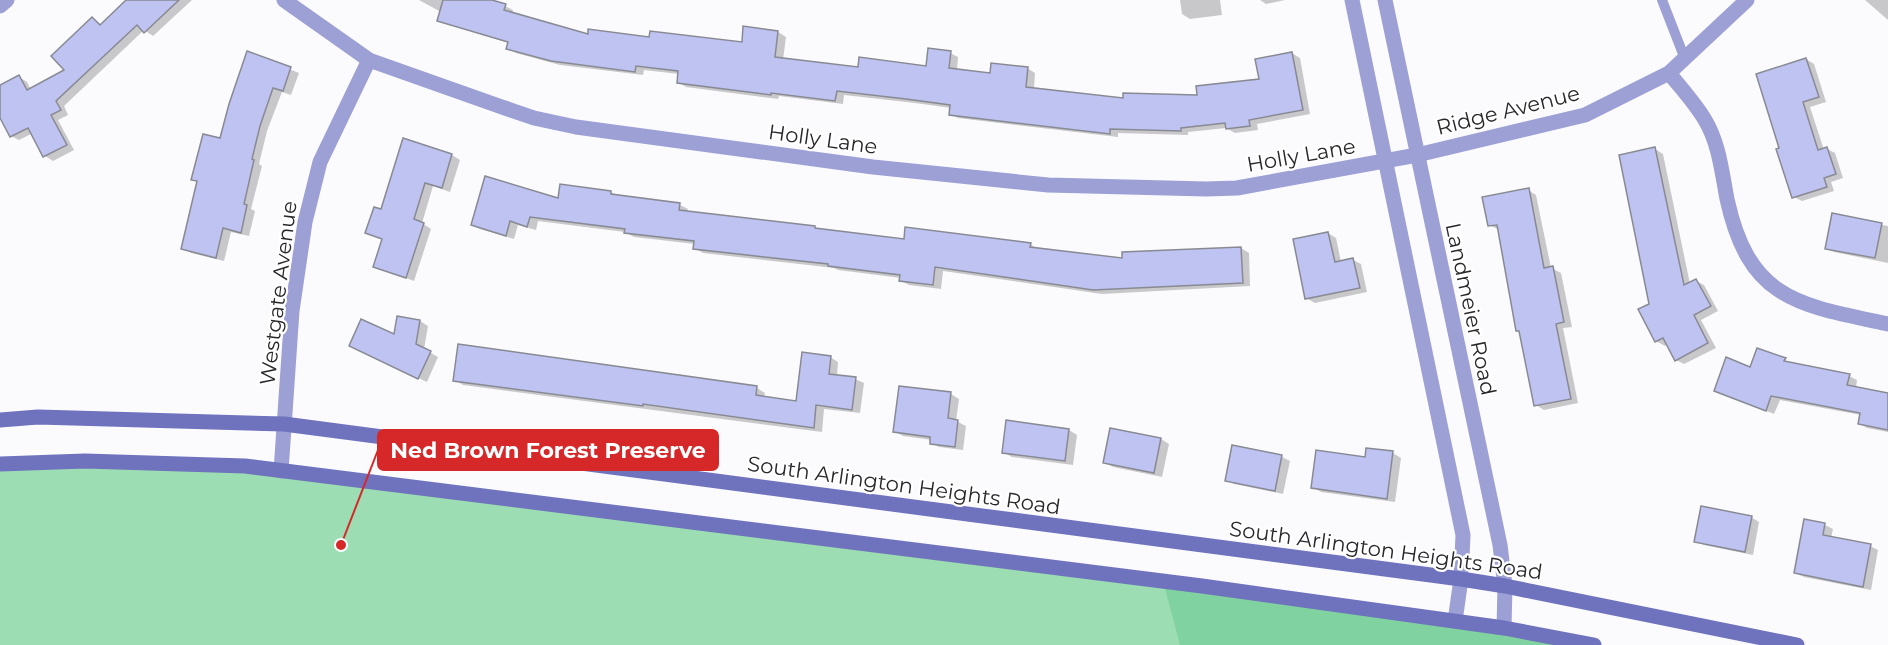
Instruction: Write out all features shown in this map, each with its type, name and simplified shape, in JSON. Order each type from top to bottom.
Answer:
[{"type":"main road","name":"South Arlington Heights Road","points":[[0,420],[49,417],[284,424],[1461,579],[1797,645]]},
{"type":"main road","points":[[0,464],[85,460],[245,466],[1196,585],[1504,628],[1594,645]]},
{"type":"street","points":[[0,6],[6,0]]},
{"type":"street","name":"Holly Lane","points":[[284,0],[369,60],[534,118],[576,127],[873,168],[1048,185],[1237,188],[1386,161]]},
{"type":"street","points":[[1352,0],[1463,535],[1461,579],[1455,621]]},
{"type":"street","name":"Landmeier Road","points":[[1385,0],[1500,544],[1505,586],[1504,628]]},
{"type":"street","name":"Ridge Avenue","points":[[1386,161],[1585,115],[1669,73],[1747,0]]},
{"type":"street","name":"Westgate Avenue","points":[[280,471],[292,312],[312,189],[321,162],[369,60]]},
{"type":"street","points":[[1669,73],[1706,121],[1716,146],[1736,234],[1756,271],[1785,295],[1801,302],[1822,310],[1888,324]]},
{"type":"lane","points":[[1662,0],[1685,59]]},
{"type":"green space","points":[[0,465],[221,466],[1163,581],[1464,645],[0,645]]},
{"type":"green space","points":[[1163,581],[1576,645],[1180,645]]},
{"type":"building","points":[[126,0],[179,0],[144,33],[137,25],[56,101],[61,110],[51,115],[67,145],[43,157],[28,128],[10,137],[0,118],[0,85],[19,75],[27,90],[64,70],[51,56],[92,17],[100,25]]},
{"type":"building","points":[[443,0],[492,0],[506,4],[504,10],[588,34],[588,29],[649,37],[650,31],[742,42],[743,26],[778,31],[775,57],[858,67],[859,57],[926,66],[928,48],[951,51],[949,68],[990,73],[991,63],[1028,67],[1026,87],[1123,98],[1123,93],[1197,95],[1196,86],[1259,79],[1255,59],[1292,52],[1303,110],[1249,120],[1250,126],[1226,129],[1225,123],[1181,128],[1181,131],[1110,129],[1110,134],[949,115],[950,105],[906,99],[837,91],[835,101],[677,83],[678,71],[636,66],[635,72],[551,61],[506,49],[508,42],[437,21]]},
{"type":"building","points":[[247,51],[291,67],[283,91],[273,88],[260,126],[244,204],[247,205],[241,233],[223,228],[216,258],[181,249],[197,181],[191,180],[203,134],[220,138]]},
{"type":"building","points":[[1806,58],[1819,97],[1803,102],[1818,150],[1827,147],[1836,174],[1824,178],[1827,187],[1792,198],[1756,74]]},
{"type":"building","points":[[403,138],[452,154],[442,188],[425,183],[414,219],[424,223],[406,278],[373,267],[382,239],[365,233],[374,207],[381,209]]},
{"type":"building","points":[[1655,147],[1684,285],[1696,279],[1711,306],[1694,315],[1708,343],[1675,361],[1663,338],[1655,342],[1638,309],[1649,304],[1619,155]]},
{"type":"building","points":[[485,176],[558,198],[560,184],[611,191],[611,194],[680,203],[679,210],[904,239],[905,227],[1031,243],[1030,247],[1122,258],[1122,252],[1241,247],[1243,283],[1093,290],[935,267],[933,285],[899,281],[900,275],[828,266],[828,264],[693,249],[694,241],[624,233],[625,229],[530,217],[527,227],[510,221],[506,236],[471,225]]},
{"type":"building","points":[[1529,188],[1544,268],[1553,266],[1564,322],[1556,324],[1571,399],[1534,406],[1519,331],[1516,331],[1497,225],[1488,226],[1482,197]]},
{"type":"building","points":[[1832,213],[1882,223],[1875,258],[1825,249]]},
{"type":"building","points":[[1328,232],[1335,262],[1353,258],[1360,288],[1305,299],[1293,239]]},
{"type":"building","points":[[397,316],[420,320],[416,344],[431,351],[418,379],[349,346],[361,319],[394,334]]},
{"type":"building","points":[[458,344],[757,386],[756,395],[796,401],[802,352],[831,356],[829,374],[856,377],[852,410],[816,405],[814,428],[453,381]]},
{"type":"building","points":[[1757,348],[1786,358],[1784,361],[1850,374],[1847,385],[1888,393],[1888,430],[1858,424],[1860,413],[1771,396],[1766,411],[1714,391],[1726,357],[1750,367]]},
{"type":"building","points":[[899,386],[951,392],[948,418],[958,420],[955,447],[930,444],[930,437],[893,432]]},
{"type":"building","points":[[1006,420],[1069,429],[1065,461],[1002,453]]},
{"type":"building","points":[[1110,428],[1161,438],[1154,473],[1103,463]]},
{"type":"building","points":[[1232,445],[1282,455],[1275,491],[1225,481]]},
{"type":"building","points":[[1366,448],[1393,451],[1387,499],[1311,488],[1316,450],[1365,457]]},
{"type":"building","points":[[1701,506],[1752,516],[1745,552],[1694,542]]},
{"type":"building","points":[[1804,519],[1825,523],[1823,535],[1871,544],[1863,587],[1794,573]]},
{"type":"place","name":"Ned Brown Forest Preserve","points":[[341,545]]}]
